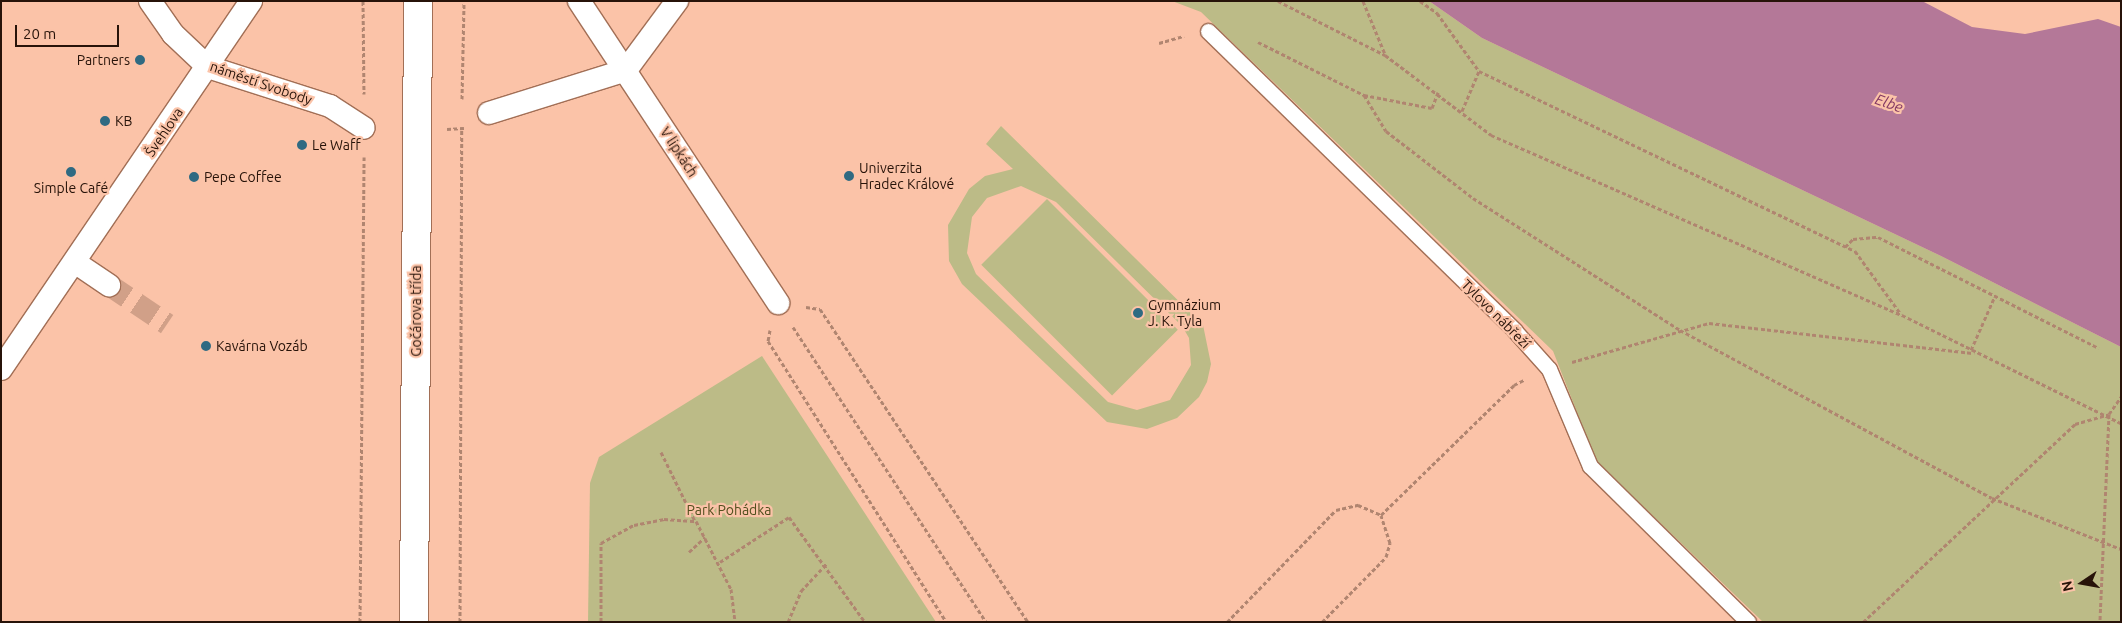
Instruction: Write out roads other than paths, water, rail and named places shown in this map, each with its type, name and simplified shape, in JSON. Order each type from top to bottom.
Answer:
[{"type":"street","name":"náměstí Svobody","points":[[150,1],[173,34],[208,68],[330,106],[364,128]]},
{"type":"street","name":"Švehlova","points":[[1,369],[76,263],[251,1]]},
{"type":"street","name":"Gočárova třída","points":[[414,622],[418,1]]},
{"type":"street","name":"V lipkách","points":[[579,1],[778,303]]},
{"type":"street","points":[[489,113],[626,70],[677,1]]},
{"type":"street","points":[[76,263],[109,285]]},
{"type":"lane","name":"Tylovo nábřeží","points":[[1208,31],[1549,369],[1590,466],[1748,622]]},
{"type":"water","name":"Elbe","points":[[1429,1],[1922,1],[1972,27],[2025,34],[2098,19],[2121,27],[2121,347],[1941,256],[1482,38]]},
{"type":"tunnel","points":[[109,285],[167,324]]},
{"type":"place","name":"Partners","points":[[140,60]]},
{"type":"place","name":"KB","points":[[105,121]]},
{"type":"place","name":"Le Waff","points":[[302,145]]},
{"type":"place","name":"Simple Café","points":[[71,172]]},
{"type":"place","name":"Univerzita Hradec Králové","points":[[849,176]]},
{"type":"place","name":"Pepe Coffee","points":[[194,177]]},
{"type":"place","name":"Gymnázium J. K. Tyla","points":[[1138,313]]},
{"type":"place","name":"Kavárna Vozáb","points":[[206,346]]},
{"type":"park label","name":"Park Pohádka","points":[[729,510]]}]
